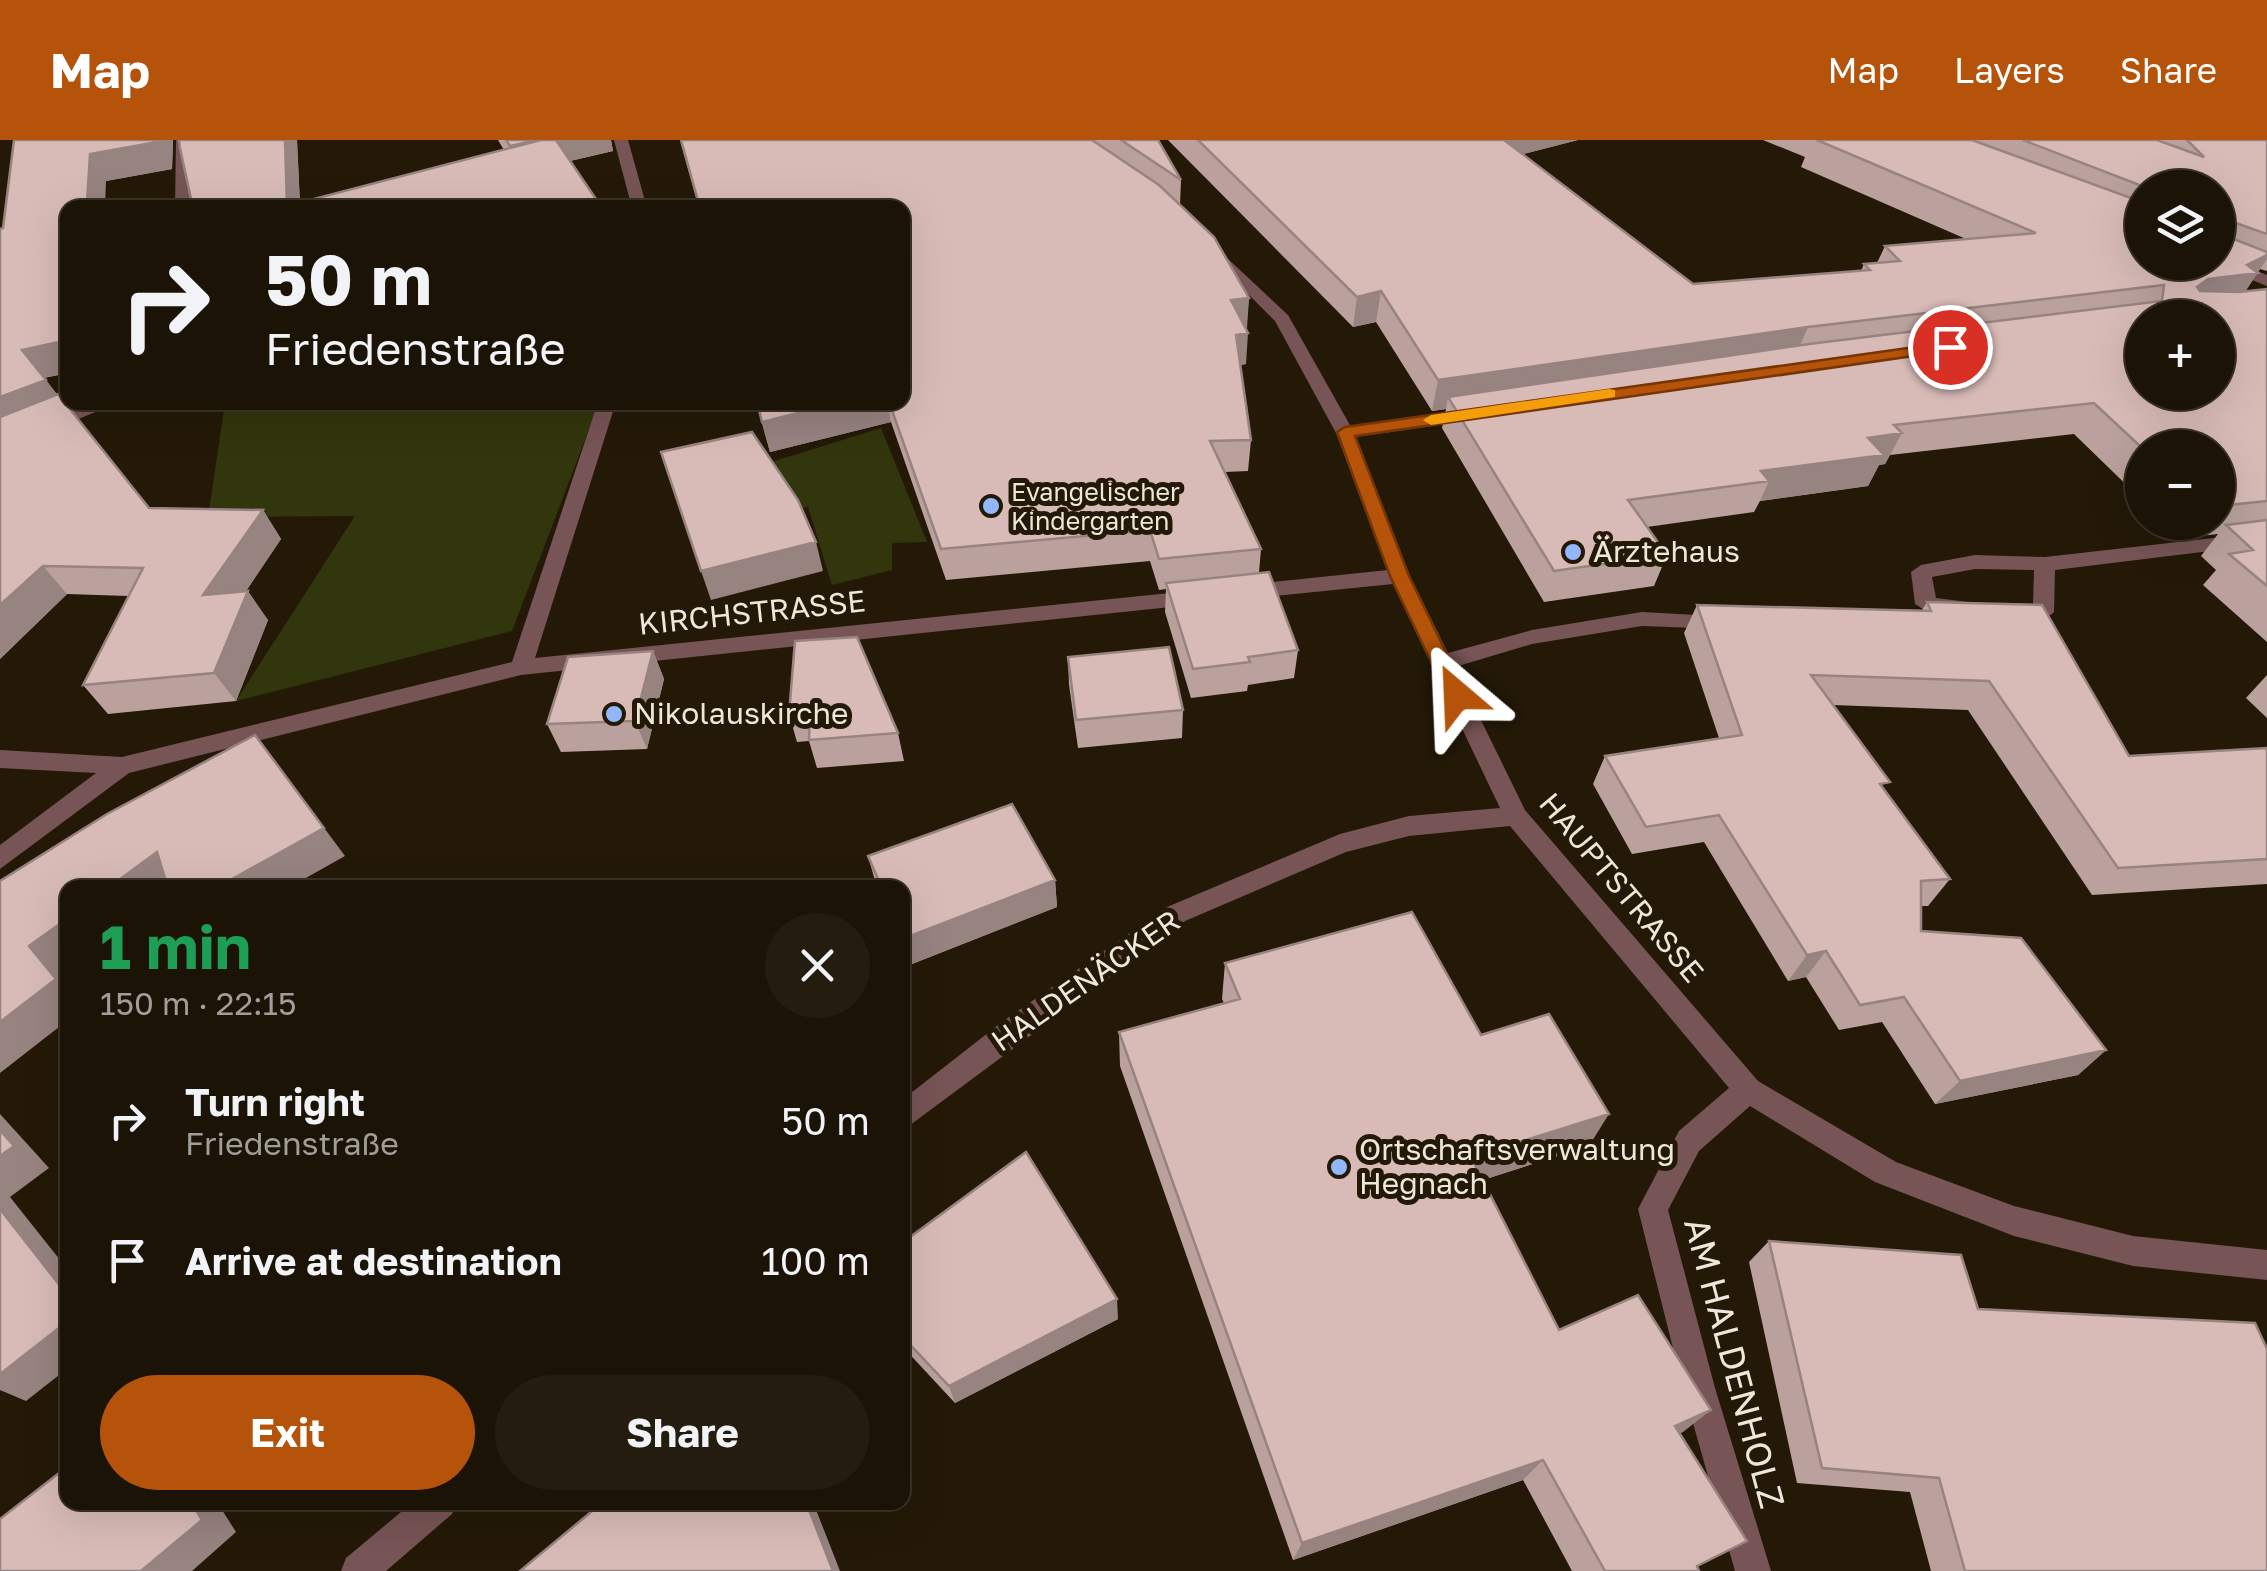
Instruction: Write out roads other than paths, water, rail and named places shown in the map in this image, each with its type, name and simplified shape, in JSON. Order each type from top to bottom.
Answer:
[{"type":"street","points":[[182,200],[183,140]]},
{"type":"street","points":[[621,140],[638,200]]},
{"type":"street","name":"HAUPTSTRASSE","points":[[1194,232],[1282,319],[1345,432],[1400,576],[1516,816],[1748,1090],[1886,1172],[2014,1221],[2133,1250],[2267,1265]]},
{"type":"street","points":[[2235,268],[2267,281]]},
{"type":"street","points":[[0,445],[90,410]]},
{"type":"street","points":[[521,666],[604,410]]},
{"type":"street","points":[[1345,432],[1500,410]]},
{"type":"street","points":[[2044,564],[2043,612],[1926,604],[1922,572],[1975,562],[2044,564],[2267,538]]},
{"type":"street","name":"KIRCHSTRASSE","points":[[0,759],[122,766],[521,666],[1400,576]]},
{"type":"street","points":[[1442,662],[1532,637],[1642,620],[1734,622]]},
{"type":"street","points":[[0,859],[122,766]]},
{"type":"street","name":"HALDENÄCKER","points":[[910,1112],[1012,1030],[1176,914],[1340,844],[1409,826],[1516,816]]},
{"type":"street","name":"AM HALDENHOLZ","points":[[1748,1090],[1689,1141],[1653,1209],[1699,1388],[1753,1571]]},
{"type":"street","points":[[359,1571],[431,1510]]},
{"type":"place","name":"Evangelischer Kindergarten","points":[[991,506]]},
{"type":"place","name":"Ärztehaus","points":[[1573,552]]},
{"type":"place","name":"Nikolauskirche","points":[[614,714]]},
{"type":"place","name":"Ortschaftsverwaltung Hegnach","points":[[1339,1167]]}]
